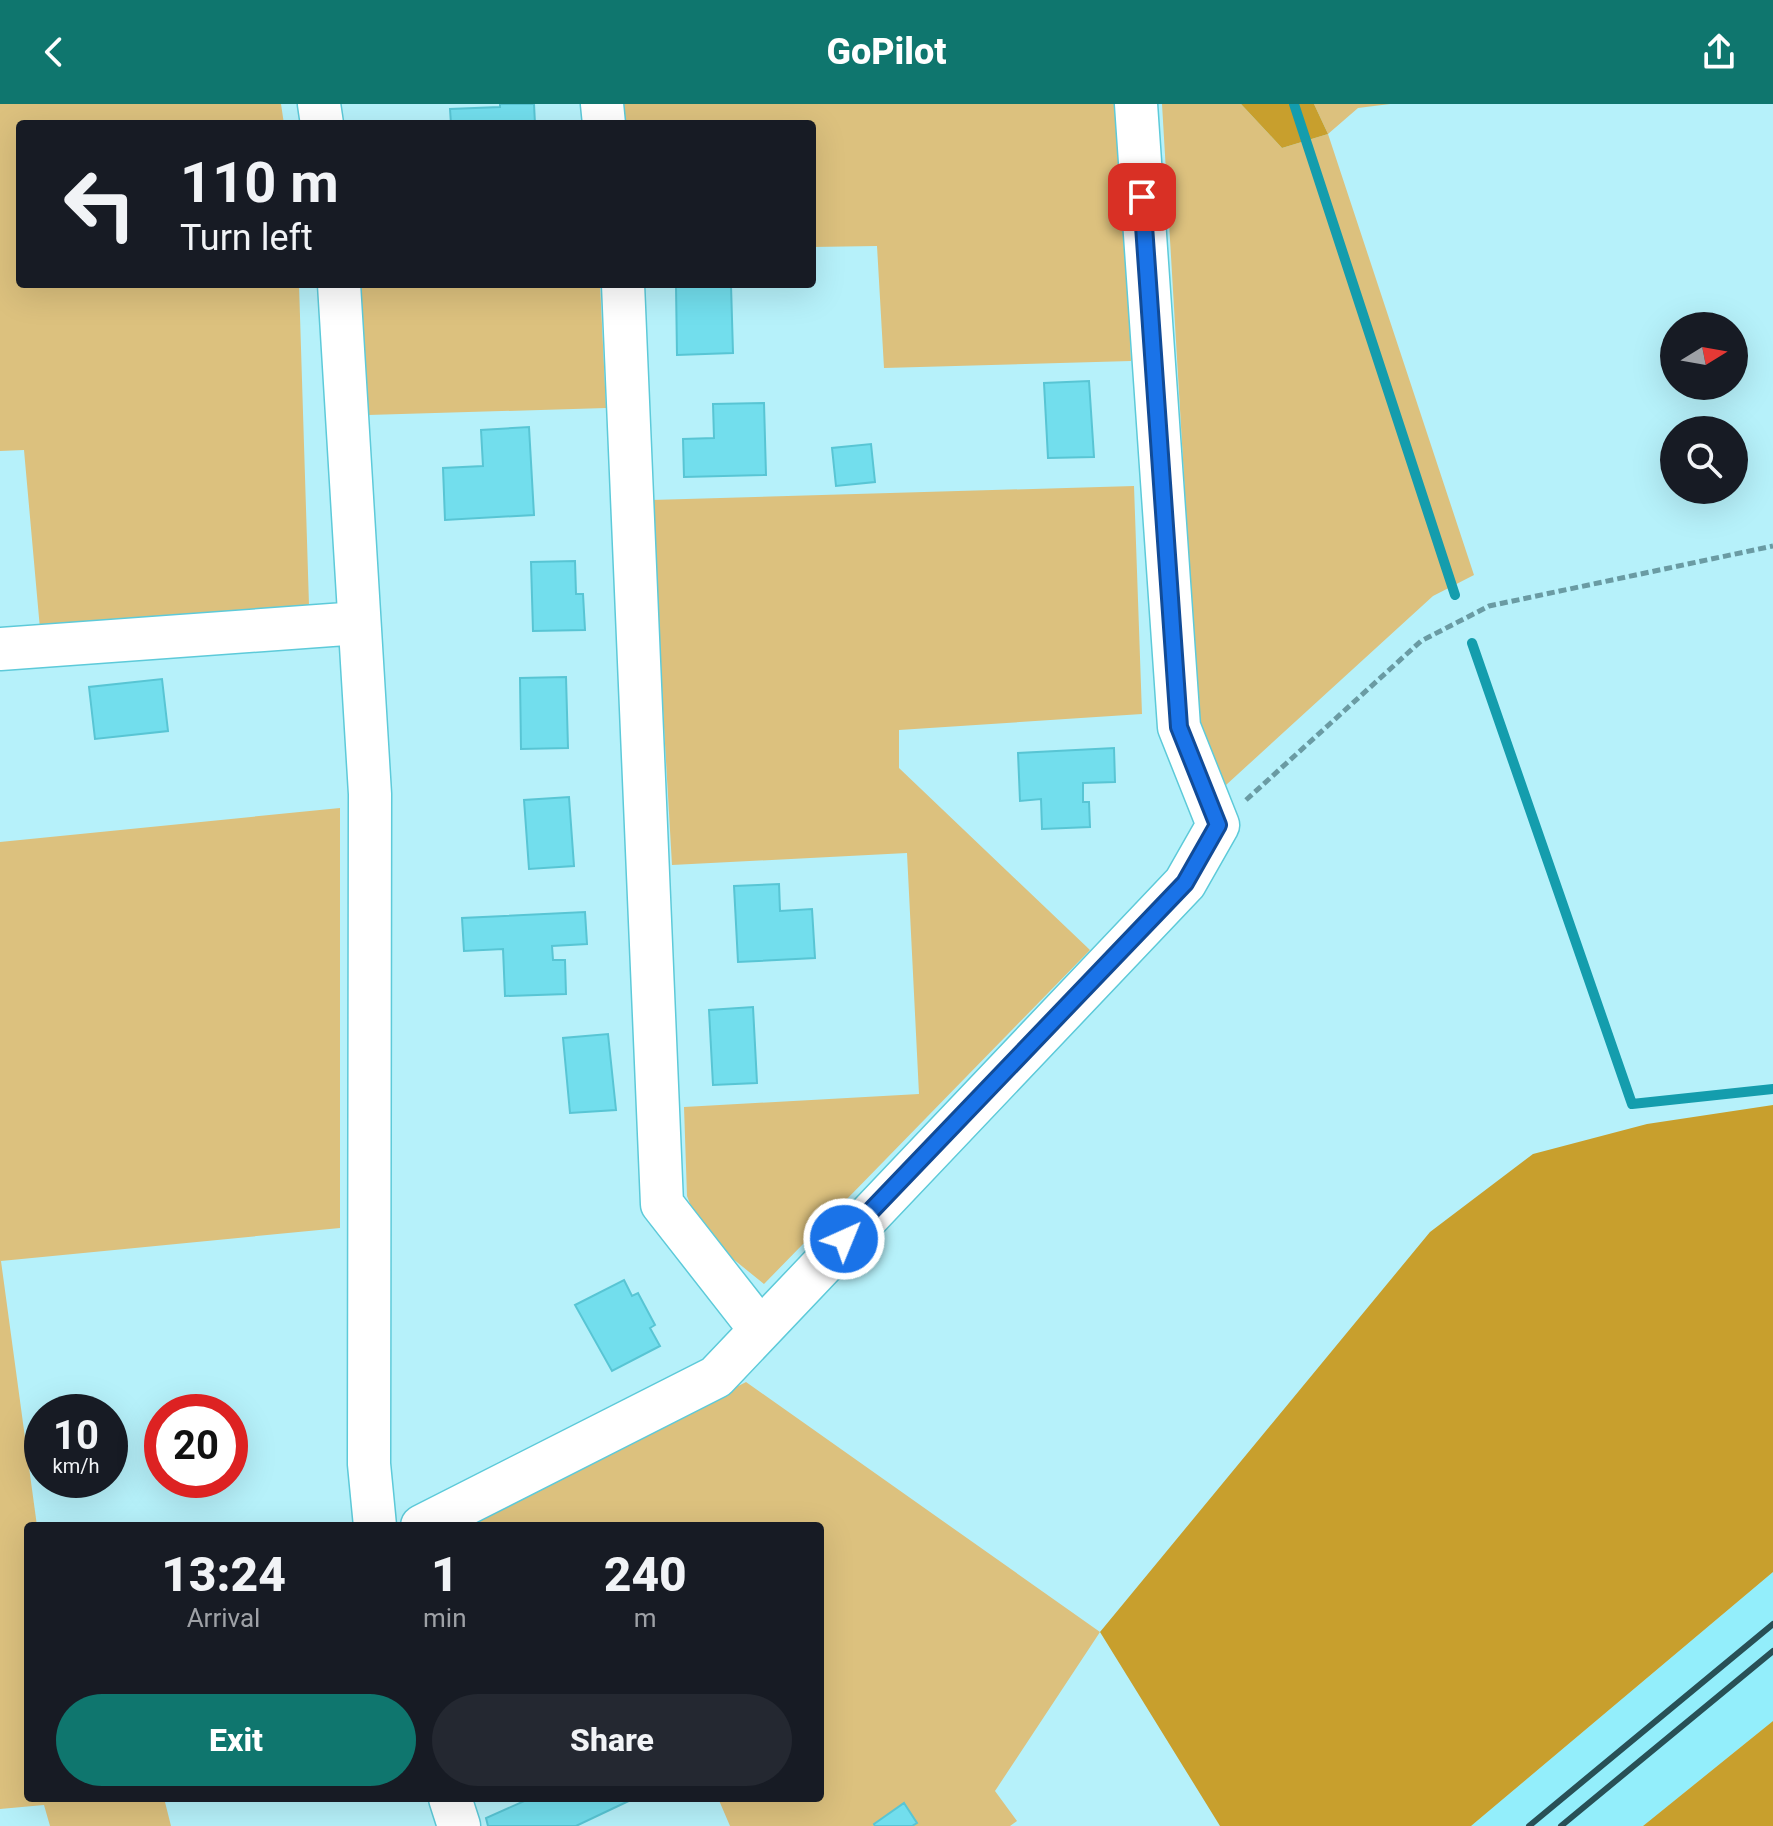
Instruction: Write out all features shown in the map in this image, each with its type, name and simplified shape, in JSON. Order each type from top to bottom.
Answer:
[{"type":"street","points":[[430,1522],[716,1377],[759,1328],[1185,883],[1218,825],[1179,727],[1136,104]]},
{"type":"street","points":[[339,288],[370,794],[369,1464],[375,1522]]},
{"type":"street","points":[[623,288],[662,1204],[759,1328]]},
{"type":"street","points":[[0,649],[359,623]]},
{"type":"street","points":[[451,1802],[459,1826]]},
{"type":"path","points":[[1218,825],[1421,641],[1489,606],[1773,546]]},
{"type":"shaded area","points":[[0,104],[281,104],[283,120],[16,120],[16,288],[299,288],[309,605],[40,629],[24,450],[0,451]]},
{"type":"shaded area","points":[[618,104],[1120,104],[1131,361],[884,368],[877,246],[816,247],[816,120],[620,120]]},
{"type":"shaded area","points":[[1162,104],[1241,104],[1282,148],[1328,134],[1474,575],[1433,596],[1226,785],[1199,731]]},
{"type":"shaded area","points":[[1241,104],[1314,104],[1328,134],[1282,148]]},
{"type":"shaded area","points":[[1314,104],[1390,104],[1358,108],[1328,134]]},
{"type":"shaded area","points":[[361,288],[600,288],[606,408],[368,415]]},
{"type":"shaded area","points":[[1134,486],[1142,714],[899,730],[899,768],[1090,950],[764,1284],[701,1233],[687,1196],[684,1107],[919,1094],[907,853],[672,865],[651,500]]},
{"type":"shaded area","points":[[340,808],[340,1228],[1,1261],[24,1430],[24,1498],[33,1498],[36,1522],[24,1522],[24,1802],[165,1802],[171,1826],[50,1826],[44,1805],[0,1809],[0,842]]},
{"type":"shaded area","points":[[1773,1105],[1773,1572],[1471,1826],[1220,1826],[1100,1632],[1430,1232],[1533,1154],[1647,1124]]},
{"type":"shaded area","points":[[746,1382],[1100,1632],[995,1791],[1017,1821],[1010,1826],[730,1826],[720,1802],[824,1802],[824,1522],[477,1522]]},
{"type":"shaded area","points":[[1773,1572],[1773,1721],[1643,1826],[1471,1826]]},
{"type":"shaded area","points":[[1773,1721],[1773,1826],[1643,1826]]},
{"type":"building","points":[[500,104],[534,104],[535,120],[451,120],[450,109],[500,107]]},
{"type":"building","points":[[676,288],[731,288],[733,353],[677,355]]},
{"type":"building","points":[[1089,381],[1094,457],[1048,458],[1044,383]]},
{"type":"building","points":[[764,403],[766,475],[684,477],[683,439],[714,438],[713,404]]},
{"type":"building","points":[[529,427],[534,515],[445,520],[443,468],[483,466],[481,430]]},
{"type":"building","points":[[871,444],[875,482],[836,486],[832,448]]},
{"type":"building","points":[[575,561],[576,594],[583,594],[585,630],[533,631],[531,562]]},
{"type":"building","points":[[566,677],[568,748],[521,749],[520,678]]},
{"type":"building","points":[[162,679],[168,731],[95,739],[89,687]]},
{"type":"building","points":[[1114,748],[1115,782],[1083,783],[1083,802],[1089,802],[1090,827],[1042,829],[1041,799],[1020,801],[1018,753]]},
{"type":"building","points":[[569,797],[574,866],[529,869],[524,800]]},
{"type":"building","points":[[779,884],[780,911],[812,909],[815,958],[738,962],[734,886]]},
{"type":"building","points":[[585,912],[587,944],[552,946],[553,960],[565,960],[566,994],[505,996],[503,949],[464,951],[462,918]]},
{"type":"building","points":[[753,1007],[757,1083],[713,1085],[709,1010]]},
{"type":"building","points":[[608,1034],[616,1110],[570,1113],[563,1038]]},
{"type":"building","points":[[624,1280],[632,1296],[638,1293],[655,1325],[650,1328],[660,1346],[612,1371],[575,1305]]},
{"type":"building","points":[[522,1802],[627,1802],[576,1826],[488,1826],[486,1818]]},
{"type":"building","points":[[904,1803],[917,1823],[912,1826],[875,1826],[874,1824]]},
{"type":"waterway","points":[[1294,104],[1455,595]]},
{"type":"waterway","points":[[1472,643],[1632,1104],[1773,1089]]},
{"type":"railway","points":[[1529,1826],[1773,1624]]},
{"type":"railway","points":[[1561,1826],[1773,1651]]},
{"type":"route","points":[[844,1239],[1185,883],[1218,825],[1179,727],[1142,197]]}]
